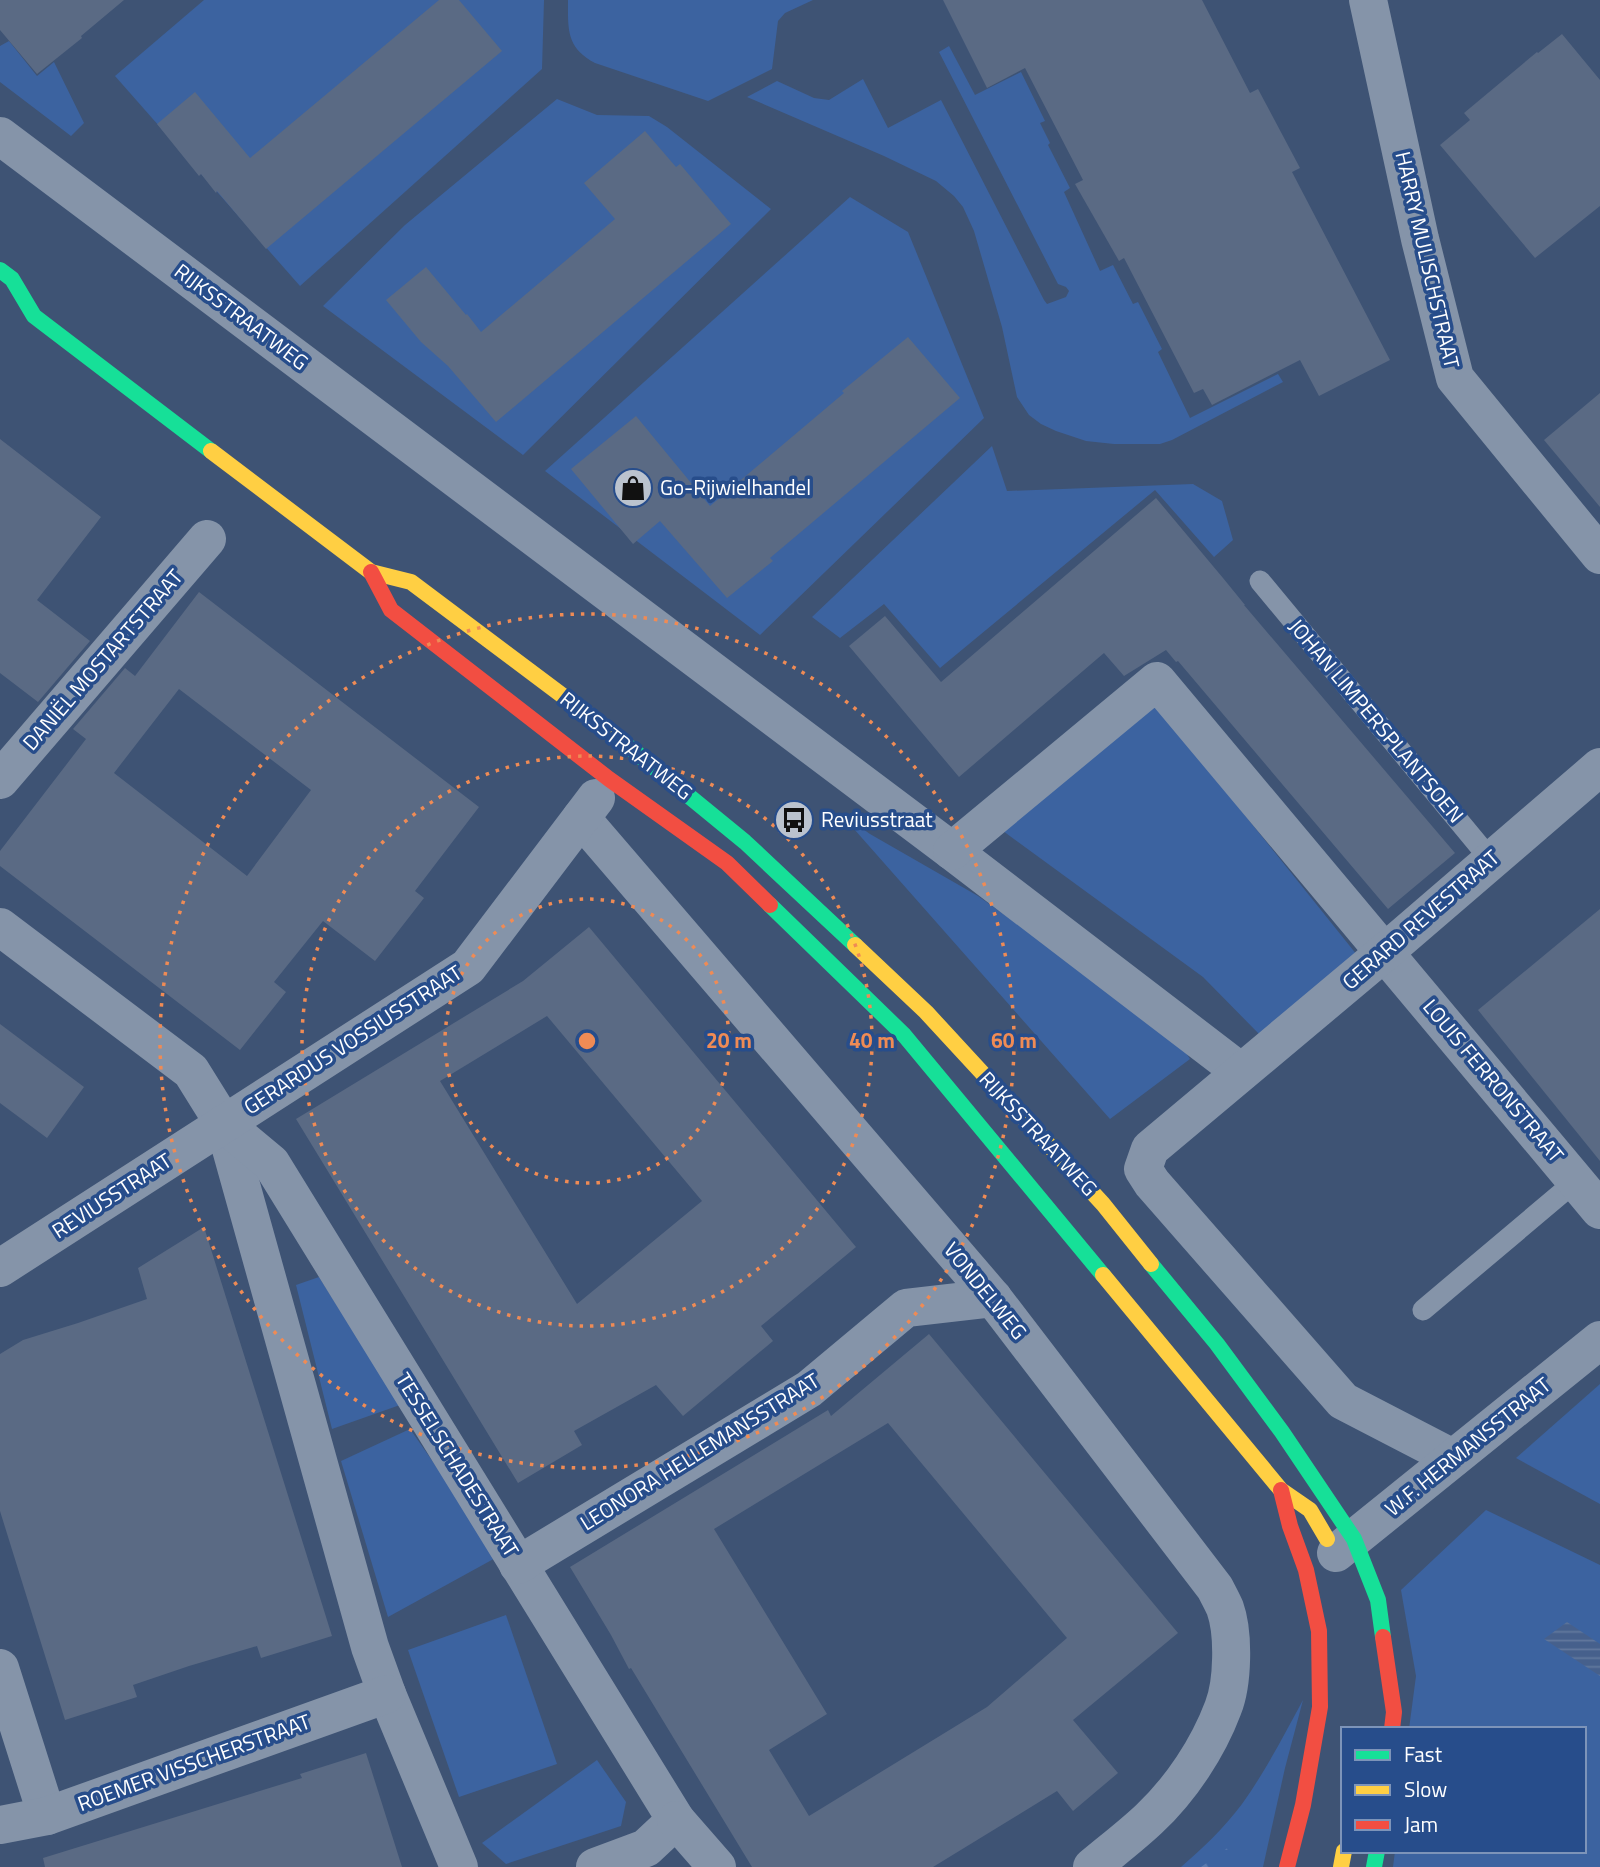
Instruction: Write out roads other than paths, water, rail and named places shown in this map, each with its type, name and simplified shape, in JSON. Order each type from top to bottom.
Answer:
[{"type":"main road","name":"RIJKSSTRAATWEG","points":[[0,270],[12,279],[34,316],[371,572],[411,582],[629,746],[746,842],[926,1012],[1093,1194],[1217,1344],[1282,1432],[1343,1553]]},
{"type":"main road","name":"RIJKSSTRAATWEG","points":[[11,310],[34,316]]},
{"type":"main road","name":"RIJKSSTRAATWEG","points":[[371,572],[391,610],[609,779],[727,863],[904,1035],[1281,1490],[1310,1510],[1378,1600],[1394,1712],[1392,1727]]},
{"type":"main road","name":"RIJKSSTRAATWEG","points":[[1281,1490],[1290,1526],[1306,1570],[1319,1631],[1320,1707],[1303,1805],[1287,1867]]},
{"type":"street","name":"HARRY MULISCHSTRAAT","points":[[1368,0],[1420,239],[1455,378],[1600,555]]},
{"type":"street","name":"RIJKSSTRAATWEG","points":[[0,136],[952,851],[1241,1072]]},
{"type":"street","name":"DANIËL MOSTARTSTRAAT","points":[[0,780],[207,539]]},
{"type":"street","points":[[952,851],[1157,681],[1385,952]]},
{"type":"street","points":[[581,818],[629,746]]},
{"type":"street","name":"GERARD REVESTRAAT","points":[[1241,1072],[1600,767]]},
{"type":"street","name":"GERARDUS VOSSIUSSTRAAT","points":[[224,1124],[468,967],[581,818]]},
{"type":"street","name":"VONDELWEG","points":[[581,818],[993,1298],[1215,1588],[1225,1609],[1230,1635],[1231,1666],[1224,1706],[1203,1749],[1181,1783],[1150,1818],[1091,1867]]},
{"type":"street","name":"TESSELSCHADESTRAAT","points":[[0,927],[191,1071],[224,1124],[370,1647],[387,1695],[459,1867]]},
{"type":"street","name":"LOUIS FERRONSTRAAT","points":[[1385,952],[1600,1210]]},
{"type":"street","points":[[1241,1072],[1150,1149],[1143,1168],[1152,1183],[1343,1401],[1454,1458]]},
{"type":"street","name":"TESSELSCHADESTRAAT","points":[[224,1124],[271,1163],[676,1820],[717,1867]]},
{"type":"street","name":"REVIUSSTRAAT","points":[[0,1268],[224,1124]]},
{"type":"street","name":"LEONORA HELLEMANSSTRAAT","points":[[519,1564],[809,1388],[906,1308],[993,1298]]},
{"type":"street","name":"W.F. HERMANSSTRAAT","points":[[1343,1553],[1454,1458],[1600,1340]]},
{"type":"street","points":[[0,1668],[47,1816]]},
{"type":"street","name":"ROEMER VISSCHERSTRAAT","points":[[0,1825],[47,1816],[387,1695]]},
{"type":"street","points":[[595,1867],[646,1848],[676,1820]]},
{"type":"lane","name":"JOHAN LIMPERSPLANTSOEN","points":[[1260,581],[1491,860]]},
{"type":"lane","points":[[1423,1310],[1576,1181]]},
{"type":"place","name":"Go-Rijwielhandel","points":[[633,488]]},
{"type":"place","name":"Reviusstraat","points":[[794,820]]}]
